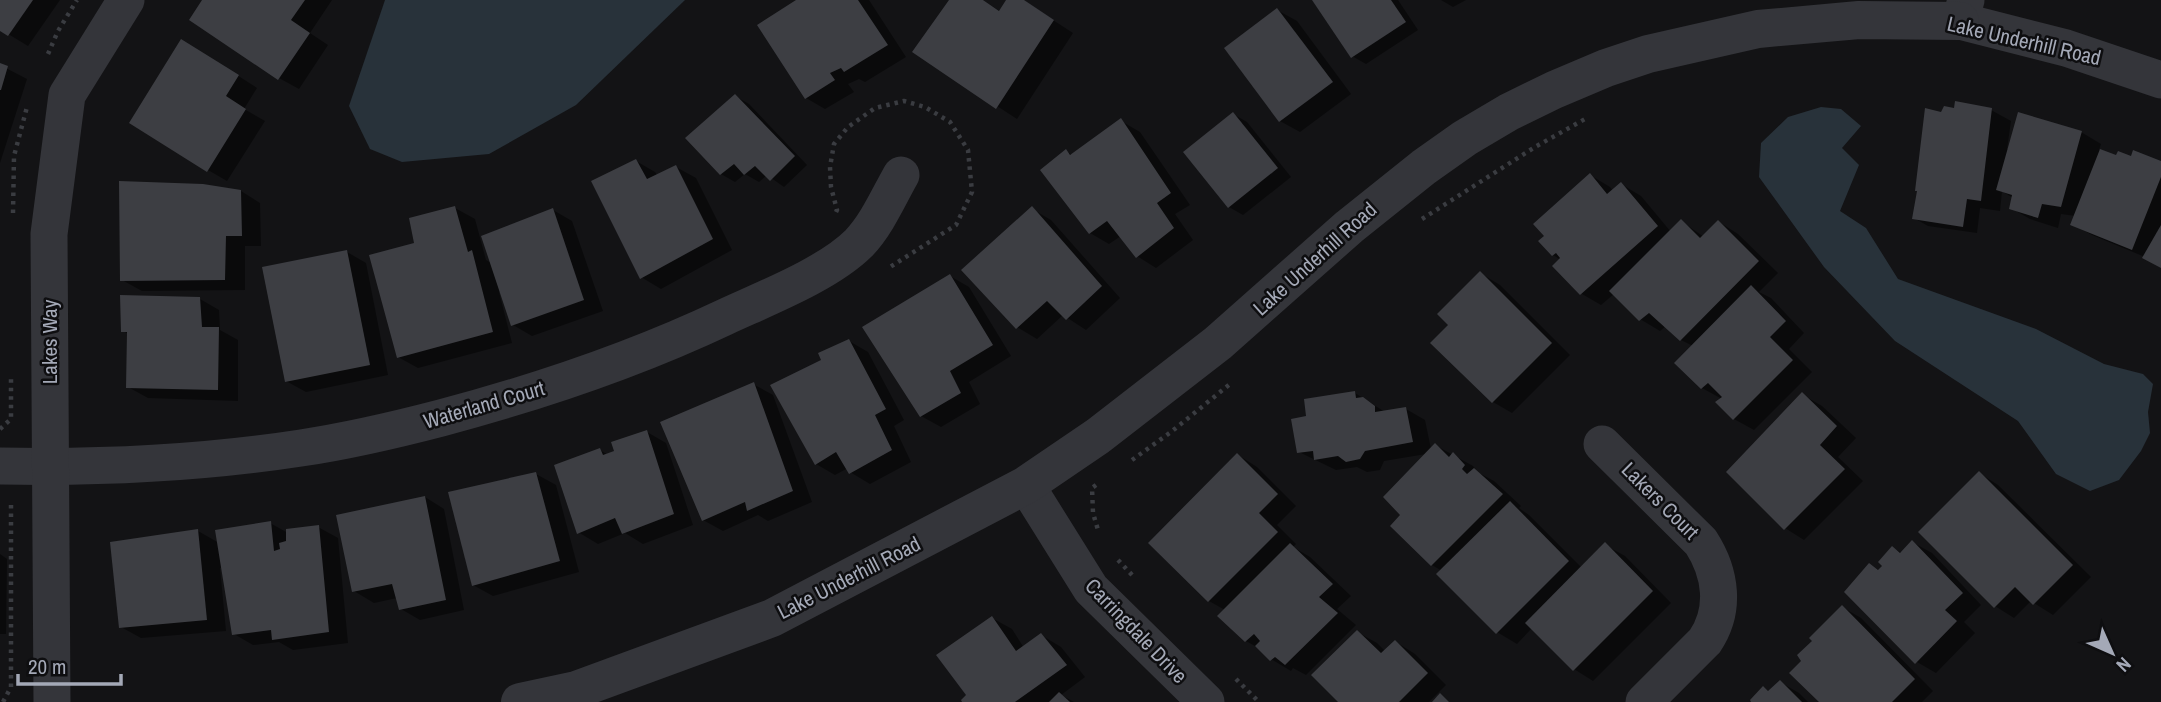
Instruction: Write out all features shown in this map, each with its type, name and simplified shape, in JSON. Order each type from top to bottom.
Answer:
[{"type":"street","name":"Lakes Way","points":[[52,702],[49,234],[67,95],[126,0]]},
{"type":"street","name":"Lake Underhill Road","points":[[520,702],[576,690],[772,618],[1026,485],[1098,436],[1218,343],[1384,197],[1465,138],[1509,112],[1606,68],[1705,39],[1758,29],[1963,11],[2161,80]]},
{"type":"street","name":"Waterland Court","points":[[6,480],[51,467],[186,460],[300,448],[432,420],[584,375],[704,327],[811,276],[845,255],[871,228],[901,175]]},
{"type":"street","name":"Lakers Court","points":[[1602,443],[1701,542],[1709,555],[1720,598],[1712,631],[1644,702]]},
{"type":"street","name":"Carringdale Drive","points":[[1026,485],[1091,589],[1206,702]]},
{"type":"path","points":[[1413,225],[1535,147],[1590,117]]},
{"type":"path","points":[[1126,464],[1171,432],[1238,377]]},
{"type":"path","points":[[3,702],[11,687],[6,480]]},
{"type":"path","points":[[1100,539],[1093,513],[1091,488],[1103,480]]},
{"type":"path","points":[[1114,555],[1137,581]]},
{"type":"path","points":[[1230,674],[1258,702]]},
{"type":"shaded area","points":[[385,0],[685,0],[576,105],[489,154],[402,162],[370,149],[349,106]]},
{"type":"shaded area","points":[[1821,107],[1841,109],[1861,126],[1842,148],[1859,165],[1840,211],[1866,228],[1898,279],[2036,329],[2104,364],[2143,374],[2153,384],[2148,412],[2150,433],[2141,451],[2119,480],[2090,491],[2056,474],[2018,421],[1895,341],[1824,267],[1759,177],[1761,143],[1788,117]]},
{"type":"building","points":[[0,0],[33,0],[8,36],[0,31]]},
{"type":"building","points":[[202,0],[305,0],[291,20],[310,33],[278,80],[189,20]]},
{"type":"building","points":[[796,0],[858,0],[888,45],[844,72],[841,68],[830,73],[835,80],[805,99],[757,25]]},
{"type":"building","points":[[949,0],[983,0],[999,11],[1006,0],[1024,0],[1054,20],[996,109],[912,52]]},
{"type":"building","points":[[1312,0],[1391,0],[1406,22],[1351,58]]},
{"type":"building","points":[[1277,8],[1333,82],[1279,122],[1224,48]]},
{"type":"building","points":[[181,39],[239,75],[226,96],[246,109],[207,172],[129,123]]},
{"type":"building","points":[[0,63],[8,66],[1,90],[0,90]]},
{"type":"building","points":[[735,94],[795,156],[770,181],[755,166],[744,175],[734,164],[720,175],[685,138]]},
{"type":"building","points":[[1955,101],[1992,108],[1981,201],[1967,199],[1963,227],[1912,219],[1925,108],[1941,112],[1944,106],[1954,108]]},
{"type":"building","points":[[1233,112],[1278,168],[1228,208],[1183,152]]},
{"type":"building","points":[[2018,112],[2082,131],[2061,207],[2042,204],[2038,218],[2009,209],[2012,195],[1996,190]]},
{"type":"building","points":[[1121,118],[1171,193],[1157,203],[1174,228],[1136,258],[1107,221],[1089,234],[1040,170],[1066,149],[1070,155]]},
{"type":"building","points":[[2100,149],[2116,155],[2118,151],[2131,156],[2133,150],[2161,161],[2161,177],[2132,250],[2070,225]]},
{"type":"building","points":[[636,159],[647,179],[676,165],[713,239],[640,279],[591,181]]},
{"type":"building","points":[[1590,173],[1607,194],[1621,182],[1658,226],[1580,295],[1552,266],[1560,258],[1556,253],[1552,256],[1538,241],[1544,236],[1533,224]]},
{"type":"building","points":[[119,181],[203,184],[241,190],[242,236],[226,236],[225,280],[120,281]]},
{"type":"building","points":[[455,206],[468,252],[472,250],[493,332],[397,358],[369,255],[414,243],[409,218]]},
{"type":"building","points":[[1032,206],[1102,286],[1066,320],[1047,301],[1016,329],[961,270]]},
{"type":"building","points":[[553,208],[584,300],[511,326],[481,236]]},
{"type":"building","points":[[1681,219],[1700,238],[1718,220],[1759,261],[1680,341],[1649,313],[1639,321],[1609,291]]},
{"type":"building","points":[[2161,225],[2161,268],[2142,258]]},
{"type":"building","points":[[347,250],[370,365],[285,382],[262,267]]},
{"type":"building","points":[[1480,271],[1552,343],[1492,403],[1430,343],[1448,325],[1437,314]]},
{"type":"building","points":[[950,274],[993,345],[950,371],[961,393],[920,417],[862,327]]},
{"type":"building","points":[[1751,285],[1786,321],[1770,337],[1793,360],[1733,420],[1715,402],[1722,397],[1708,383],[1701,389],[1674,363]]},
{"type":"building","points":[[120,295],[200,297],[202,327],[219,327],[218,390],[126,388],[127,332],[121,332]]},
{"type":"building","points":[[849,339],[886,409],[875,415],[892,450],[849,474],[836,452],[815,465],[770,385],[821,360],[818,353]]},
{"type":"building","points":[[754,382],[793,491],[747,511],[745,502],[702,521],[660,422]]},
{"type":"building","points":[[1355,391],[1356,398],[1363,397],[1375,406],[1375,412],[1406,407],[1413,442],[1365,451],[1360,459],[1346,462],[1338,456],[1314,460],[1313,451],[1297,453],[1291,419],[1306,416],[1304,399]]},
{"type":"building","points":[[1802,392],[1837,426],[1820,445],[1845,469],[1784,530],[1726,472]]},
{"type":"building","points":[[647,430],[674,514],[622,534],[615,518],[577,534],[554,465],[600,448],[603,455],[614,451],[611,442]]},
{"type":"building","points":[[1435,443],[1449,457],[1453,452],[1465,465],[1462,469],[1467,474],[1474,468],[1503,494],[1431,566],[1390,526],[1400,515],[1383,497]]},
{"type":"building","points":[[1237,453],[1278,494],[1259,513],[1278,532],[1208,602],[1148,543]]},
{"type":"building","points":[[1979,471],[2073,565],[2033,605],[2015,587],[1994,608],[1918,532]]},
{"type":"building","points":[[536,472],[560,561],[472,586],[448,492]]},
{"type":"building","points":[[425,496],[446,600],[399,610],[392,584],[352,592],[336,515]]},
{"type":"building","points":[[1510,501],[1569,561],[1496,634],[1436,574]]},
{"type":"building","points":[[271,521],[274,551],[280,549],[279,543],[286,541],[286,529],[319,525],[329,632],[272,640],[271,630],[232,635],[215,530]]},
{"type":"building","points":[[198,529],[207,620],[119,628],[110,542]]},
{"type":"building","points":[[1912,540],[1963,593],[1945,610],[1957,621],[1915,664],[1844,592],[1869,563],[1878,570],[1882,566],[1878,562],[1892,546],[1900,553]]},
{"type":"building","points":[[1605,542],[1653,591],[1573,671],[1525,623]]},
{"type":"building","points":[[1290,543],[1333,584],[1319,597],[1338,613],[1285,665],[1275,657],[1270,661],[1255,646],[1260,641],[1254,634],[1245,642],[1217,616]]},
{"type":"building","points":[[1842,605],[1915,679],[1892,702],[1819,702],[1789,673],[1801,661],[1797,655],[1812,641],[1809,638]]},
{"type":"building","points":[[992,616],[1016,651],[1041,633],[1067,665],[1015,702],[962,702],[966,695],[936,655]]},
{"type":"building","points":[[1357,630],[1381,653],[1395,640],[1428,673],[1399,702],[1338,702],[1311,675]]},
{"type":"building","points":[[1780,680],[1802,702],[1751,702],[1763,686],[1768,691]]},
{"type":"building","points":[[1059,692],[1070,702],[1049,702]]},
{"type":"building","points":[[1440,693],[1449,702],[1432,702]]}]
